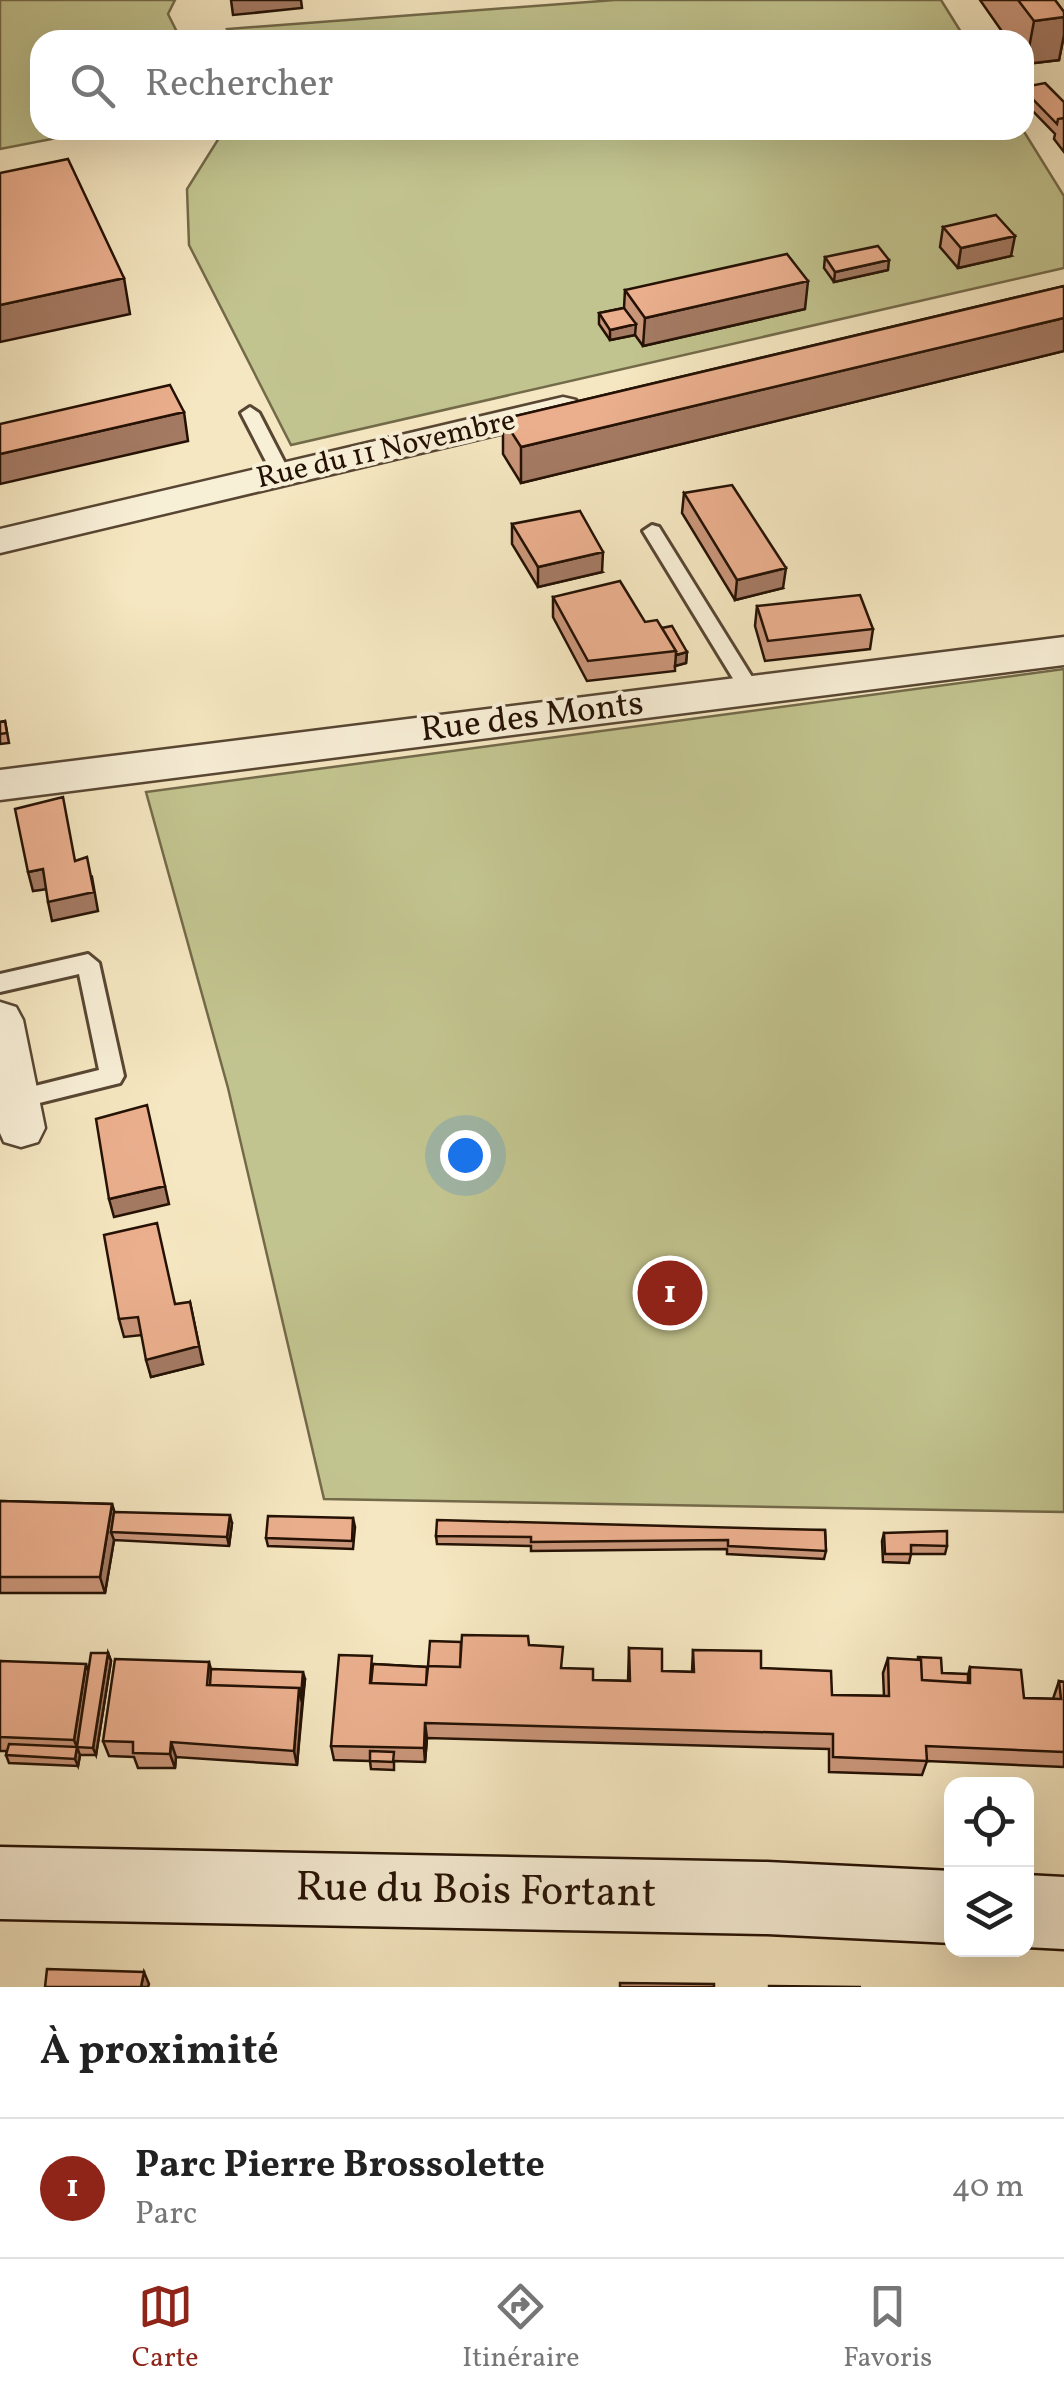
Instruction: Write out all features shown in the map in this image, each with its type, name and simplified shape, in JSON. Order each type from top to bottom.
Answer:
[{"type":"street","name":"Rue du 11 Novembre","points":[[0,541],[591,402]]},
{"type":"street","name":"Rue des Monts","points":[[0,785],[1064,651]]},
{"type":"street","points":[[0,1020],[18,1114]]},
{"type":"street","name":"Rue du Bois Fortant","points":[[0,1883],[748,1898],[944,1907]]},
{"type":"street","points":[[1034,1911],[1064,1913]]},
{"type":"lane","points":[[253,419],[282,474]]},
{"type":"lane","points":[[652,531],[750,690]]},
{"type":"lane","points":[[0,983],[88,963],[112,1076],[18,1114]]},
{"type":"green space","points":[[0,0],[175,0],[168,14],[176,30],[30,30],[30,140],[46,140],[0,149]]},
{"type":"green space","points":[[615,0],[941,0],[960,30],[227,30]]},
{"type":"green space","points":[[218,140],[1029,140],[1064,196],[1064,268],[291,445],[189,245],[187,189]]},
{"type":"green space","points":[[1064,669],[1064,1512],[324,1499],[228,1088],[146,792]]},
{"type":"building","points":[[1018,0],[1055,0],[1064,17],[1034,21]]},
{"type":"building","points":[[1045,83],[1064,102],[1064,118],[1058,119],[1057,124],[1034,100],[1034,85]]},
{"type":"building","points":[[68,159],[124,278],[0,305],[0,173]]},
{"type":"building","points":[[996,215],[1015,236],[961,248],[943,227]]},
{"type":"building","points":[[878,246],[889,260],[835,272],[825,257]]},
{"type":"building","points":[[787,254],[808,281],[645,318],[625,290]]},
{"type":"building","points":[[1064,286],[1064,318],[521,447],[503,419]]},
{"type":"building","points":[[624,308],[636,324],[610,330],[599,313]]},
{"type":"building","points":[[170,385],[184,412],[0,454],[0,424]]},
{"type":"building","points":[[732,485],[786,568],[737,580],[684,493]]},
{"type":"building","points":[[580,511],[603,552],[538,567],[512,524]]},
{"type":"building","points":[[620,581],[645,622],[657,620],[676,651],[588,661],[553,597]]},
{"type":"building","points":[[860,595],[873,629],[768,641],[757,606]]},
{"type":"building","points":[[672,626],[687,652],[676,655],[662,628]]},
{"type":"building","points":[[5,721],[7,733],[0,734],[0,722]]},
{"type":"building","points":[[63,797],[75,861],[87,857],[94,892],[48,902],[43,869],[28,872],[15,809]]},
{"type":"building","points":[[147,1105],[165,1186],[109,1199],[96,1119]]},
{"type":"building","points":[[157,1223],[175,1304],[190,1302],[199,1346],[146,1360],[138,1317],[119,1319],[104,1235]]},
{"type":"building","points":[[0,1501],[112,1504],[100,1577],[0,1577]]},
{"type":"building","points":[[114,1512],[230,1515],[227,1537],[111,1532]]},
{"type":"building","points":[[268,1516],[353,1518],[352,1541],[266,1538]]},
{"type":"building","points":[[437,1520],[825,1530],[826,1551],[728,1546],[728,1540],[531,1542],[531,1537],[436,1536]]},
{"type":"building","points":[[947,1531],[947,1546],[911,1545],[911,1554],[885,1554],[884,1533]]},
{"type":"building","points":[[462,1635],[528,1636],[529,1645],[563,1647],[561,1668],[593,1669],[593,1680],[630,1681],[629,1648],[662,1649],[662,1671],[694,1672],[693,1650],[761,1651],[761,1668],[831,1671],[832,1695],[889,1696],[888,1658],[921,1660],[922,1680],[970,1683],[970,1667],[1021,1670],[1024,1698],[1061,1699],[1059,1681],[1064,1682],[1064,1752],[926,1746],[927,1761],[833,1757],[833,1734],[425,1723],[424,1748],[331,1746],[339,1655],[372,1656],[370,1683],[426,1685],[428,1666],[460,1667]]},
{"type":"building","points":[[430,1641],[461,1642],[460,1667],[428,1666]]},
{"type":"building","points":[[91,1653],[108,1653],[93,1748],[77,1747]]},
{"type":"building","points":[[918,1657],[941,1658],[942,1673],[968,1674],[968,1683],[922,1680]]},
{"type":"building","points":[[115,1659],[209,1662],[207,1685],[299,1688],[294,1751],[171,1742],[170,1754],[133,1753],[133,1742],[103,1741]]},
{"type":"building","points":[[0,1661],[86,1664],[74,1740],[0,1737]]},
{"type":"building","points":[[373,1664],[427,1667],[426,1685],[371,1683]]},
{"type":"building","points":[[211,1669],[303,1672],[301,1695],[299,1688],[210,1685]]},
{"type":"building","points":[[9,1744],[77,1747],[75,1759],[6,1755]]},
{"type":"building","points":[[370,1751],[394,1752],[393,1762],[370,1761]]},
{"type":"building","points":[[47,1969],[144,1972],[141,1987],[45,1987]]},
{"type":"building","points":[[620,1983],[714,1984],[714,1987],[620,1987]]},
{"type":"place","name":"Parc Pierre Brossolette","points":[[670,1293]]}]
